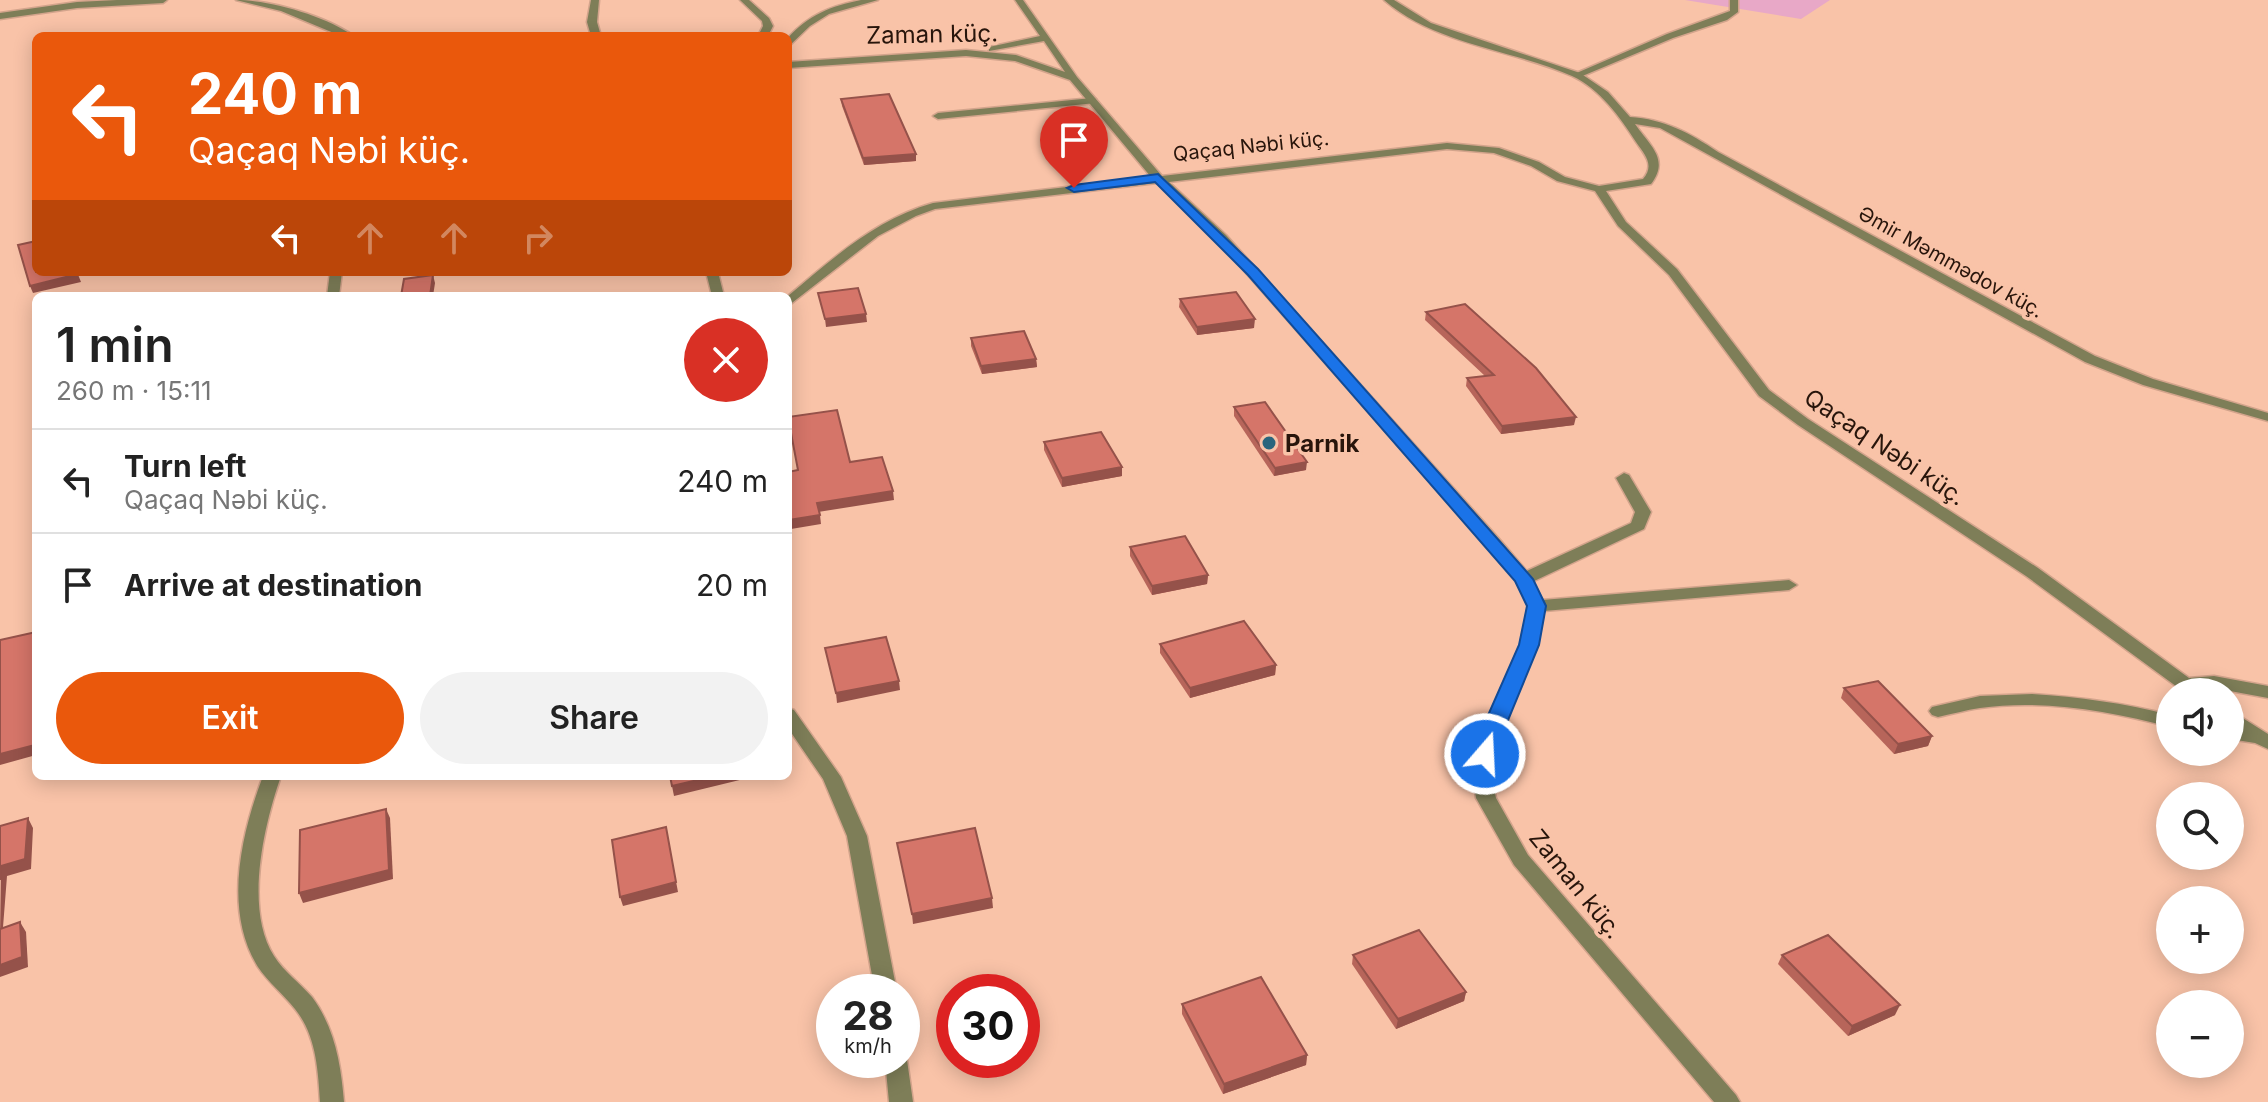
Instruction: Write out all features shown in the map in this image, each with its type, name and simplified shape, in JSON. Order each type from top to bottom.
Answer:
[{"type":"street","points":[[0,16],[77,5],[163,0]]},
{"type":"street","points":[[240,0],[284,9],[339,32]]},
{"type":"street","points":[[595,0],[592,22],[595,32]]},
{"type":"street","points":[[744,0],[766,20],[768,26],[765,32]]},
{"type":"street","points":[[792,39],[818,13],[874,0]]},
{"type":"street","points":[[1019,0],[1092,101],[1158,178],[1253,272],[1524,579],[1536,606],[1789,585]]},
{"type":"street","name":"Qaçaq Nəbi küç.","points":[[792,299],[883,226],[905,214],[933,206],[1447,146],[1495,150],[1535,164],[1561,179],[1599,189],[1647,182],[1654,173],[1655,161],[1627,120],[1604,94],[1577,75],[1428,25],[1388,0]]},
{"type":"street","points":[[1577,75],[1670,36],[1724,18],[1734,12],[1734,0]]},
{"type":"street","points":[[966,53],[1046,38]]},
{"type":"street","name":"Zaman küç.","points":[[792,65],[966,53],[1016,58],[1073,78]]},
{"type":"street","points":[[938,116],[1092,101]]},
{"type":"street","name":"Əmir Məmmədov küç.","points":[[1627,120],[1662,123],[1675,129],[2090,359],[2148,382],[2268,417]]},
{"type":"street","name":"Qaçaq Nəbi küç.","points":[[1599,189],[1622,224],[1673,272],[1764,393],[1803,422],[2032,572],[2176,678]]},
{"type":"street","points":[[1524,579],[1638,526],[1643,512],[1624,478]]},
{"type":"street","name":"Zaman küç.","points":[[1536,606],[1529,645],[1488,738],[1481,770],[1486,798],[1521,860],[1728,1102]]},
{"type":"street","points":[[2244,688],[2268,692]]},
{"type":"street","points":[[1938,711],[1984,701],[2050,702],[2108,708],[2156,718]]},
{"type":"street","points":[[792,720],[832,777],[857,836],[883,974]]},
{"type":"street","points":[[2244,726],[2264,740]]},
{"type":"street","points":[[2244,736],[2264,740]]},
{"type":"street","points":[[270,780],[264,794],[248,890],[251,931],[266,961],[308,1009],[319,1032],[329,1055],[332,1102]]},
{"type":"street","points":[[898,1078],[901,1102]]},
{"type":"shaded area","points":[[1685,0],[1830,0],[1801,19]]},
{"type":"building","points":[[889,94],[916,154],[863,158],[841,99]]},
{"type":"building","points":[[32,242],[32,276],[70,276],[30,286],[18,245]]},
{"type":"building","points":[[433,276],[431,292],[402,292],[404,279]]},
{"type":"building","points":[[858,288],[866,314],[825,319],[818,293]]},
{"type":"building","points":[[1236,292],[1255,319],[1197,327],[1180,299]]},
{"type":"building","points":[[1465,304],[1536,368],[1576,417],[1502,426],[1467,378],[1494,375],[1426,312]]},
{"type":"building","points":[[1024,331],[1036,359],[981,366],[971,338]]},
{"type":"building","name":"Parnik","points":[[1265,402],[1307,462],[1275,468],[1234,407]]},
{"type":"building","points":[[837,410],[850,462],[882,457],[893,491],[817,503],[820,515],[792,520],[792,471],[798,470],[792,438],[792,416]]},
{"type":"building","points":[[1101,432],[1122,467],[1062,478],[1044,442]]},
{"type":"building","points":[[1185,536],[1208,575],[1152,586],[1130,547]]},
{"type":"building","points":[[1244,621],[1276,665],[1190,688],[1160,644]]},
{"type":"building","points":[[32,633],[32,746],[0,754],[0,640]]},
{"type":"building","points":[[886,637],[899,681],[836,693],[825,648]]},
{"type":"building","points":[[1878,681],[1932,736],[1898,744],[1844,688]]},
{"type":"building","points":[[671,780],[698,780],[672,786]]},
{"type":"building","points":[[386,809],[389,870],[299,893],[300,830]]},
{"type":"building","points":[[28,818],[25,859],[1,866],[0,880],[0,826]]},
{"type":"building","points":[[666,827],[676,882],[620,897],[612,840]]},
{"type":"building","points":[[975,828],[992,898],[912,914],[897,843]]},
{"type":"building","points":[[20,922],[22,957],[0,965],[0,929]]},
{"type":"building","points":[[1419,930],[1466,992],[1398,1019],[1353,955]]},
{"type":"building","points":[[1828,935],[1900,1005],[1852,1026],[1782,955]]},
{"type":"building","points":[[1261,977],[1307,1055],[1224,1084],[1182,1004]]},
{"type":"place","name":"Parnik","points":[[1269,443]]},
{"type":"route","points":[[1074,188],[1158,178],[1222,238],[1524,579],[1536,606],[1529,645],[1488,738],[1485,754]]}]
